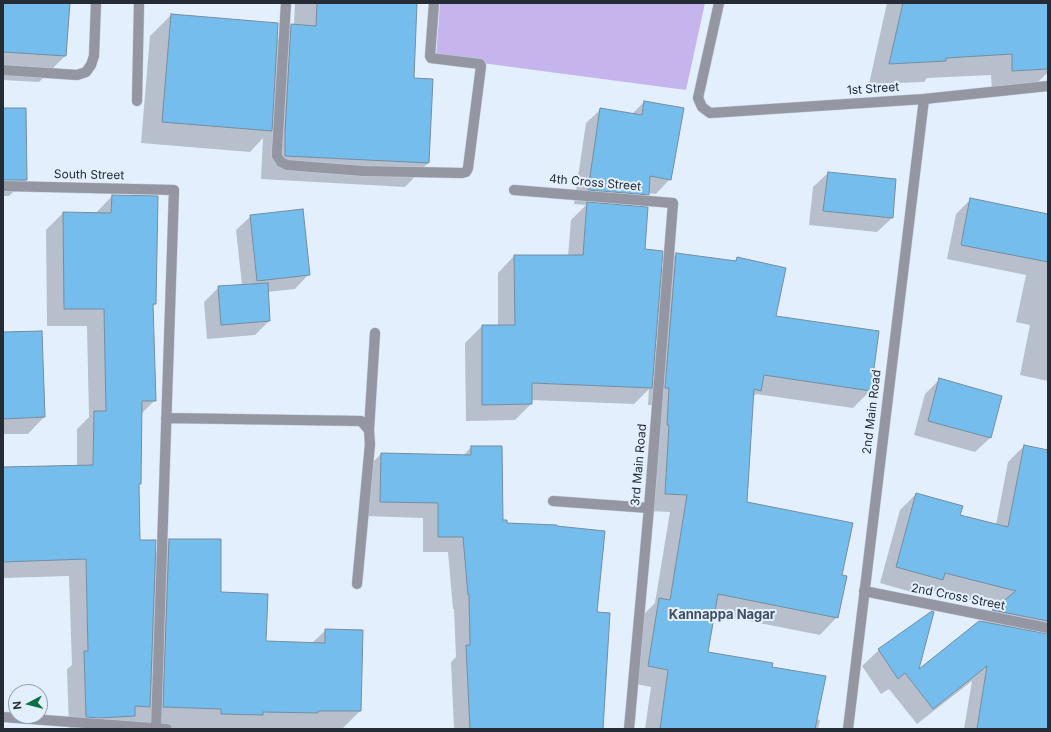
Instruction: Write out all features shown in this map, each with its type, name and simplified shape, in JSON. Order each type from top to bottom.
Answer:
[{"type":"street","points":[[3,70],[77,75],[86,72],[91,66],[94,56],[96,3]]},
{"type":"street","points":[[137,102],[139,3]]},
{"type":"street","points":[[286,3],[277,151],[277,156],[281,162],[287,165],[363,171],[462,173],[466,172],[468,168],[481,66],[480,64],[431,58],[434,3]]},
{"type":"street","name":"1st Street","points":[[719,3],[698,98],[702,107],[710,113],[924,99],[1048,86]]},
{"type":"street","name":"2nd Main Road","points":[[848,729],[924,99]]},
{"type":"street","name":"South Street","points":[[3,186],[174,190],[166,418]]},
{"type":"street","name":"4th Cross Street","points":[[514,190],[673,203]]},
{"type":"street","name":"3rd Main Road","points":[[629,729],[673,203]]},
{"type":"street","points":[[357,584],[370,444],[369,430],[375,333]]},
{"type":"street","points":[[156,728],[166,418],[362,421],[369,430]]},
{"type":"street","points":[[553,501],[648,508]]},
{"type":"street","name":"2nd Cross Street","points":[[864,591],[1048,628]]},
{"type":"street","points":[[3,717],[72,726],[167,729]]},
{"type":"shaded area","points":[[440,3],[705,3],[686,90],[436,57]]},
{"type":"building","points":[[3,3],[70,3],[66,56],[3,52]]},
{"type":"building","points":[[317,3],[417,3],[414,78],[433,79],[429,163],[285,156],[291,24],[316,26]]},
{"type":"building","points":[[903,3],[1048,3],[1048,69],[1012,71],[1012,54],[946,58],[946,61],[889,64]]},
{"type":"building","points":[[171,14],[278,23],[272,131],[162,122]]},
{"type":"building","points":[[644,101],[684,108],[671,180],[650,176],[649,195],[588,190],[600,108],[642,115]]},
{"type":"building","points":[[3,108],[26,108],[27,180],[3,180]]},
{"type":"building","points":[[828,172],[896,179],[893,218],[823,211]]},
{"type":"building","points":[[112,195],[158,196],[156,304],[153,304],[156,401],[142,401],[141,484],[139,484],[140,540],[156,540],[150,707],[135,706],[135,716],[99,718],[86,717],[84,651],[88,651],[86,559],[3,562],[3,467],[93,465],[94,411],[106,411],[104,309],[64,309],[63,212],[111,213]]},
{"type":"building","points":[[970,198],[1048,214],[1048,262],[961,245]]},
{"type":"building","points":[[587,202],[648,207],[645,249],[663,251],[652,388],[532,383],[532,404],[482,405],[482,325],[515,325],[514,255],[583,255]]},
{"type":"building","points":[[303,209],[310,275],[257,281],[250,215]]},
{"type":"building","points":[[676,253],[736,261],[737,257],[786,268],[776,316],[879,331],[871,391],[764,375],[761,391],[754,389],[747,502],[853,523],[842,575],[847,576],[838,618],[718,594],[708,652],[773,663],[772,667],[826,676],[815,729],[660,729],[668,670],[648,666],[659,598],[670,600],[687,495],[665,494],[669,425],[667,425],[669,388],[665,388]]},
{"type":"building","points":[[268,283],[270,321],[221,325],[218,286]]},
{"type":"building","points":[[42,331],[45,417],[3,419],[3,332]]},
{"type":"building","points":[[939,378],[1002,396],[991,438],[928,421]]},
{"type":"building","points":[[1024,445],[1048,450],[1048,621],[992,610],[1016,591],[945,573],[943,580],[896,567],[916,493],[963,506],[960,515],[1008,527]]},
{"type":"building","points":[[471,446],[502,446],[503,520],[507,520],[507,523],[557,525],[605,531],[597,612],[610,613],[603,729],[470,729],[466,645],[470,645],[469,594],[468,595],[463,537],[438,537],[438,503],[380,502],[381,453],[471,455]]},
{"type":"building","points":[[169,539],[221,539],[221,592],[268,594],[266,641],[325,643],[325,629],[363,630],[361,711],[318,711],[318,713],[263,712],[263,715],[221,714],[221,709],[163,707]]},
{"type":"building","points":[[932,611],[934,612],[919,669],[979,621],[1048,634],[1048,729],[977,729],[987,666],[933,709],[905,673],[898,679],[878,649]]},
{"type":"district","name":"Kannappa Nagar","points":[[722,615]]}]
